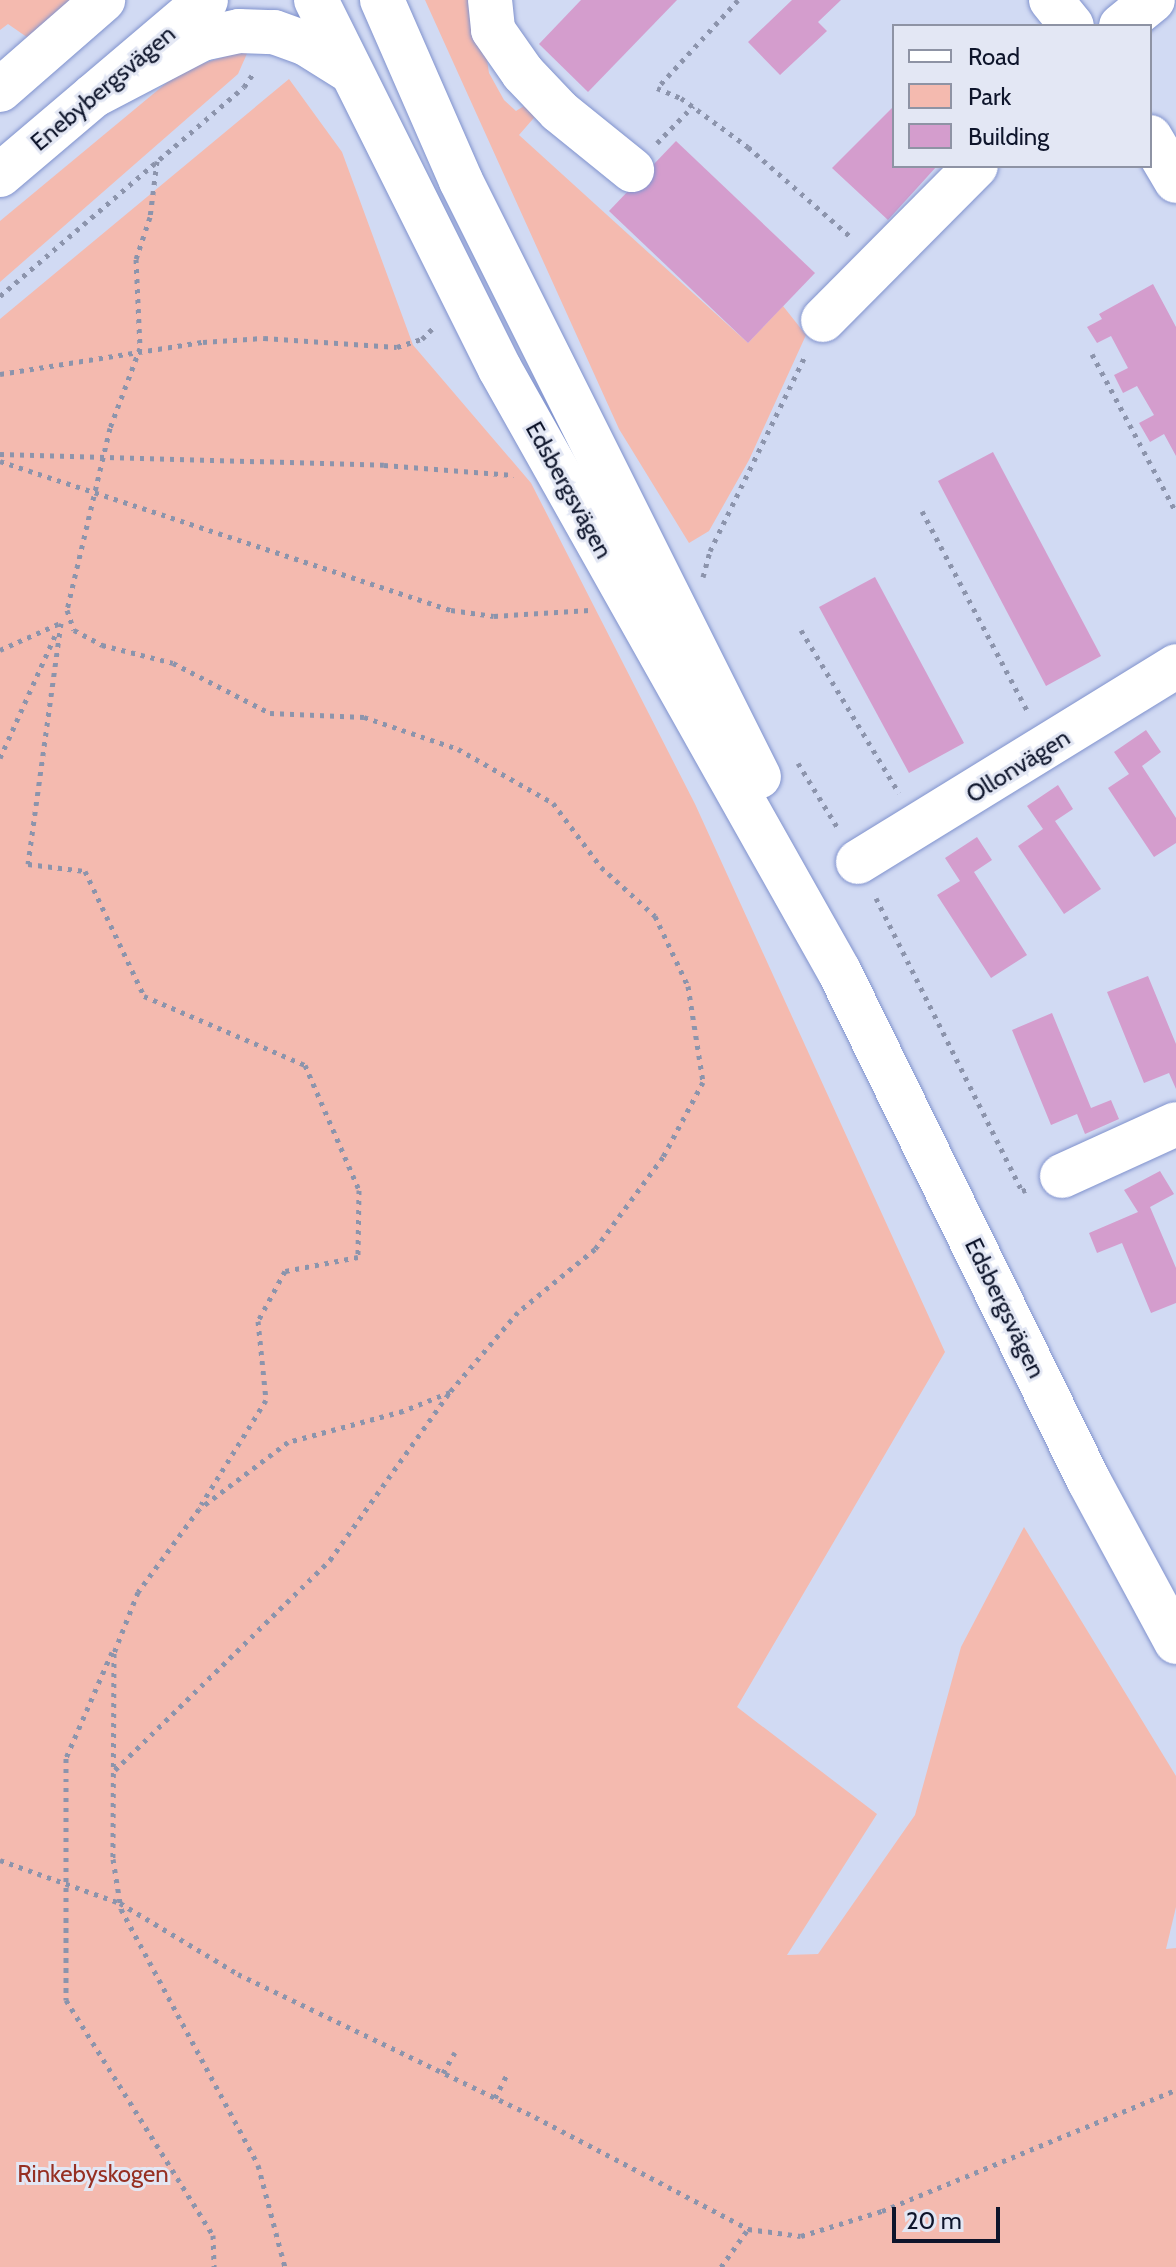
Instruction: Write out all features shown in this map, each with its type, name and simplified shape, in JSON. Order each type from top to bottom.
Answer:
[{"type":"main road","points":[[0,90],[103,0]]},
{"type":"main road","name":"Enebybergsvägen","points":[[0,175],[206,0]]},
{"type":"main road","name":"Edsbergsvägen","points":[[316,0],[457,288],[839,971],[1089,1481],[1176,1642]]},
{"type":"main road","name":"Edsbergsvägen","points":[[382,0],[467,195],[788,836],[839,971]]},
{"type":"main road","points":[[490,0],[493,30],[523,73],[559,111],[632,170]]},
{"type":"main road","points":[[1051,0],[1070,24]]},
{"type":"main road","points":[[1123,24],[1153,0]]},
{"type":"main road","points":[[93,96],[202,39],[239,31],[284,35],[348,70]]},
{"type":"main road","points":[[1152,140],[1176,181]]},
{"type":"main road","points":[[823,320],[974,168]]},
{"type":"main road","name":"Ollonvägen","points":[[858,862],[929,822],[1176,666]]},
{"type":"main road","points":[[1062,1176],[1176,1124]]},
{"type":"path","points":[[738,0],[657,88],[693,106],[882,261]]},
{"type":"path","points":[[0,296],[244,87],[260,65]]},
{"type":"path","points":[[632,170],[693,106]]},
{"type":"path","points":[[115,1770],[330,1560],[450,1392],[518,1312],[595,1249],[663,1157],[703,1082],[688,986],[655,916],[601,867],[553,803],[458,749],[364,717],[270,713],[173,663],[102,645],[74,630],[67,610],[102,460],[140,348],[136,259],[150,217],[157,161]]},
{"type":"path","points":[[0,374],[140,348],[264,338],[397,347],[422,339],[441,320]]},
{"type":"path","points":[[700,586],[710,551],[823,320]]},
{"type":"path","points":[[1092,354],[1176,512]]},
{"type":"path","points":[[0,454],[102,460],[384,465],[564,482]]},
{"type":"path","points":[[0,461],[451,610],[494,616],[632,603]]},
{"type":"path","points":[[922,511],[1047,747]]},
{"type":"path","points":[[0,650],[61,623]]},
{"type":"path","points":[[0,758],[61,623]]},
{"type":"path","points":[[61,623],[28,864],[85,871],[144,996],[305,1065],[359,1190],[358,1257],[285,1271],[258,1321],[266,1400],[199,1509],[138,1592],[66,1758],[66,2000],[213,2235],[214,2267]]},
{"type":"path","points":[[801,630],[889,783],[929,822]]},
{"type":"path","points":[[794,755],[858,862],[1022,1191],[1062,1176]]},
{"type":"path","points":[[199,1509],[288,1442],[403,1411],[450,1392]]},
{"type":"path","points":[[138,1592],[114,1653],[113,1859],[120,1903],[258,2165],[285,2267]]},
{"type":"path","points":[[0,1860],[120,1903],[238,1974],[495,2098],[748,2229],[801,2236],[882,2211],[1176,2090]]},
{"type":"path","points":[[443,2073],[455,2052]]},
{"type":"path","points":[[495,2098],[506,2076]]},
{"type":"path","points":[[721,2267],[748,2229]]},
{"type":"green space","points":[[0,0],[84,0],[34,42],[8,24],[0,30]]},
{"type":"green space","points":[[425,0],[478,0],[489,73],[504,100],[516,111],[530,102],[539,112],[519,135],[748,343],[783,306],[806,335],[749,460],[709,531],[689,543],[619,429]]},
{"type":"green space","points":[[249,49],[238,74],[0,282],[0,221],[182,70]]},
{"type":"green space","name":"Rinkebyskogen","points":[[289,79],[342,152],[413,345],[531,483],[695,804],[945,1352],[737,1707],[877,1814],[787,1955],[818,1954],[915,1815],[961,1647],[1024,1527],[1176,1776],[1176,1907],[1166,1949],[1176,1948],[1176,2267],[0,2267],[0,319]]},
{"type":"building","points":[[581,0],[677,0],[588,92],[539,44]]},
{"type":"building","points":[[792,0],[841,0],[818,22],[827,31],[780,75],[748,42]]},
{"type":"building","points":[[892,108],[892,168],[935,168],[888,220],[832,168]]},
{"type":"building","points":[[676,141],[815,273],[748,343],[609,211]]},
{"type":"building","points":[[1153,284],[1176,327],[1176,456],[1164,434],[1150,442],[1139,423],[1154,415],[1137,386],[1123,393],[1114,375],[1128,368],[1111,336],[1097,343],[1087,327],[1102,319],[1099,314]]},
{"type":"building","points":[[993,452],[1101,656],[1046,686],[938,481]]},
{"type":"building","points":[[875,577],[964,743],[909,773],[819,607]]},
{"type":"building","points":[[1146,730],[1161,752],[1142,766],[1176,818],[1176,843],[1154,857],[1108,788],[1129,774],[1114,752]]},
{"type":"building","points":[[1058,785],[1073,809],[1055,821],[1101,889],[1064,914],[1018,846],[1043,829],[1027,806]]},
{"type":"building","points":[[977,837],[992,860],[974,872],[1027,955],[991,978],[937,895],[960,881],[945,858]]},
{"type":"building","points":[[1148,976],[1176,1044],[1176,1089],[1169,1073],[1144,1083],[1107,992]]},
{"type":"building","points":[[1052,1013],[1091,1108],[1111,1100],[1119,1119],[1085,1134],[1077,1114],[1051,1125],[1012,1030]]},
{"type":"building","points":[[1160,1171],[1174,1194],[1150,1207],[1176,1268],[1176,1303],[1151,1313],[1122,1243],[1097,1253],[1089,1233],[1138,1212],[1124,1190]]}]
